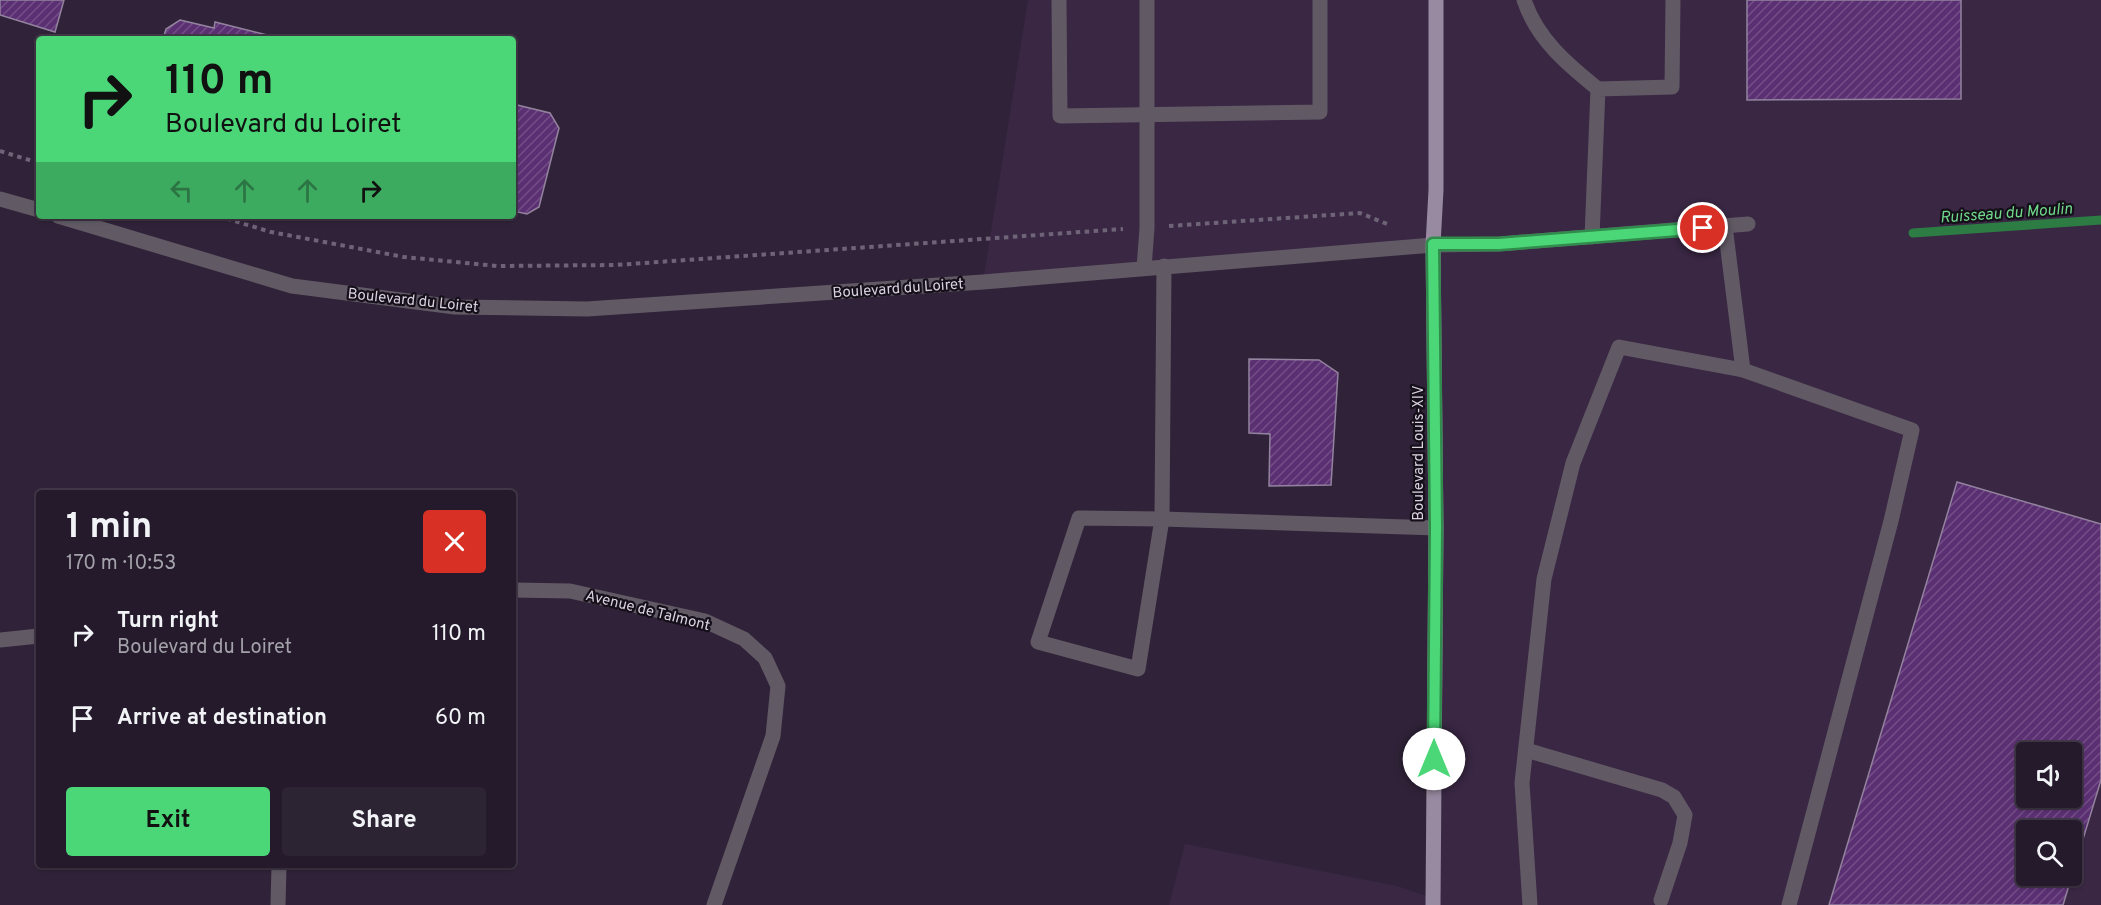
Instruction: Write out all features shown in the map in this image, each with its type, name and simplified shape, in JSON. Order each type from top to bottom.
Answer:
[{"type":"main road","name":"Boulevard Louis-XIV","points":[[1433,905],[1436,528],[1433,244],[1436,190],[1436,0]]},
{"type":"street","points":[[1059,0],[1060,116],[1320,112],[1320,0]]},
{"type":"street","points":[[1144,268],[1147,228],[1147,0]]},
{"type":"street","points":[[1524,0],[1543,37],[1561,58],[1598,89],[1672,87],[1673,0]]},
{"type":"street","points":[[1592,237],[1598,89]]},
{"type":"street","points":[[0,199],[36,209]]},
{"type":"street","name":"Boulevard du Loiret","points":[[68,219],[292,286],[455,307],[587,309],[983,282],[1433,244],[1499,244],[1748,224]]},
{"type":"street","points":[[1725,226],[1743,370]]},
{"type":"street","points":[[1164,266],[1162,519],[1138,669],[1038,642],[1079,518],[1162,519],[1436,528]]},
{"type":"street","points":[[1530,905],[1522,783],[1544,579],[1573,463],[1619,347],[1743,370],[1912,430],[1891,521],[1789,905]]},
{"type":"street","name":"Avenue de Talmont","points":[[516,590],[570,591],[705,621],[744,639],[765,658],[778,686],[774,736],[714,905]]},
{"type":"street","points":[[0,640],[36,636]]},
{"type":"street","points":[[1526,750],[1662,790],[1674,797],[1685,814],[1680,843],[1661,900]]},
{"type":"street","points":[[278,905],[279,868]]},
{"type":"path","points":[[0,151],[36,162]]},
{"type":"path","points":[[228,219],[271,232],[404,257],[497,266],[616,265],[1360,213],[1392,226]]},
{"type":"shaded area","points":[[1028,0],[2101,0],[2101,905],[1169,905],[1185,844],[1397,886],[1432,898],[1433,245],[983,282]]},
{"type":"building","points":[[0,0],[64,0],[55,32],[0,15]]},
{"type":"building","points":[[1747,0],[1961,0],[1961,99],[1747,100]]},
{"type":"building","points":[[180,20],[214,28],[215,22],[271,36],[164,36],[166,29]]},
{"type":"building","points":[[516,105],[550,113],[559,128],[539,207],[527,214],[516,212]]},
{"type":"building","points":[[1249,359],[1319,360],[1338,373],[1331,485],[1269,486],[1270,434],[1249,433]]},
{"type":"building","points":[[1957,482],[2101,524],[2101,780],[2082,842],[2082,820],[2016,820],[2016,886],[2069,886],[2063,905],[1829,905]]},
{"type":"waterway","name":"Ruisseau du Moulin","points":[[1913,233],[2101,220]]},
{"type":"route","points":[[1434,759],[1436,528],[1433,244],[1499,244],[1703,228]]}]
